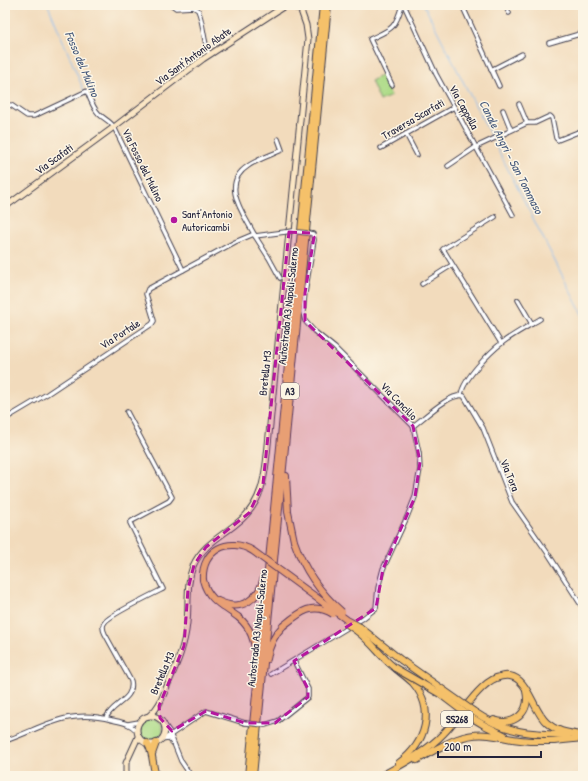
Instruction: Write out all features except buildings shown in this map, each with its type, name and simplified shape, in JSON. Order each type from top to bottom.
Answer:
[{"type":"highway","name":"Autostrada A3 Napoli-Salerno","points":[[252,776],[273,524],[323,5]]},
{"type":"highway","name":"Autostrada A3 Napoli-Salerno","points":[[248,776],[256,715],[289,406],[328,5]]},
{"type":"highway","name":"A3","points":[[289,406],[285,483],[288,512],[294,541],[305,568],[320,590],[395,668]]},
{"type":"highway","name":"A3","points":[[212,597],[227,604],[238,605],[248,602],[256,595],[264,577],[266,555],[273,524]]},
{"type":"highway","name":"A3","points":[[256,715],[254,683],[256,656],[253,638],[244,622],[216,602],[208,593],[203,580],[203,569],[206,562],[213,552],[223,546],[235,544],[241,545],[257,553],[401,660]]},
{"type":"highway","name":"A3","points":[[256,715],[262,700],[270,647],[275,634],[283,626],[302,612],[315,608],[330,612],[359,629]]},
{"type":"highway","name":"SS268","points":[[401,660],[471,713],[484,725],[504,734],[539,741]]},
{"type":"highway","name":"SS268","points":[[380,776],[403,760],[418,744],[424,728],[425,711],[421,697],[415,687],[395,668]]},
{"type":"highway","name":"SS268","points":[[395,668],[471,713],[494,724],[519,732],[582,737]]},
{"type":"highway","name":"SS268","points":[[380,776],[416,756],[436,741],[480,690],[489,682],[497,677],[507,676],[516,678],[524,684],[527,693],[527,704],[521,716],[514,721],[498,721],[471,713]]},
{"type":"highway","points":[[524,684],[530,692],[539,714],[547,723],[554,728],[582,737]]},
{"type":"highway","name":"SS268","points":[[388,772],[405,766],[448,743],[468,736],[489,735],[522,741],[582,737]]},
{"type":"highway","points":[[152,755],[161,740]]},
{"type":"highway","points":[[146,743],[151,750],[152,765],[156,776]]},
{"type":"street","points":[[172,5],[176,8],[192,7],[198,10],[209,54]]},
{"type":"street","name":"Via Sant'Antonio Abate","points":[[114,127],[209,54],[286,5]]},
{"type":"street","name":"Bretella M3","points":[[150,715],[158,706],[184,646],[187,622],[188,589],[191,572],[197,558],[206,546],[236,525],[249,513],[258,500],[263,484],[308,39],[306,25],[298,7],[291,5]]},
{"type":"street","points":[[392,85],[370,39],[392,28],[403,5]]},
{"type":"street","name":"Via Cappella","points":[[403,5],[433,67],[513,215]]},
{"type":"street","points":[[462,5],[499,86]]},
{"type":"street","points":[[505,5],[509,13]]},
{"type":"street","points":[[549,43],[583,33]]},
{"type":"street","points":[[491,70],[522,54]]},
{"type":"street","name":"Via Fosso del Mulino","points":[[5,107],[11,105],[27,116],[34,116],[85,92],[100,116],[111,123],[114,127],[183,270]]},
{"type":"street","points":[[519,104],[527,123]]},
{"type":"street","name":"Traversa Scarfati","points":[[381,148],[454,107]]},
{"type":"street","points":[[503,110],[511,130]]},
{"type":"street","points":[[448,166],[476,147],[527,123],[535,123],[552,117],[556,138],[558,140],[583,130]]},
{"type":"street","name":"Via Scafati","points":[[5,207],[114,127]]},
{"type":"street","points":[[406,134],[417,155]]},
{"type":"street","points":[[278,139],[282,150],[244,168],[238,175],[234,184],[235,195],[254,235],[280,278]]},
{"type":"street","points":[[494,217],[443,249],[501,343]]},
{"type":"street","name":"Via Concilio","points":[[254,235],[293,231],[313,234],[314,240],[303,312],[305,321],[314,331],[335,348],[413,426],[420,462],[417,488],[412,507],[383,569],[378,588],[376,608],[362,619],[294,662],[271,674]]},
{"type":"street","name":"Via Portale","points":[[5,420],[152,324],[154,321],[146,292],[148,289],[235,242],[254,235]]},
{"type":"street","points":[[422,284],[452,265]]},
{"type":"street","points":[[518,300],[532,324]]},
{"type":"street","points":[[413,426],[451,398],[461,395],[463,387],[470,375],[501,343],[540,319]]},
{"type":"street","name":"Via Tora","points":[[461,395],[464,396],[483,428],[512,502],[549,555],[583,608]]},
{"type":"street","points":[[106,718],[110,712],[128,695],[132,686],[131,681],[105,634],[103,627],[104,623],[113,616],[164,589],[130,523],[169,501],[172,497],[127,412]]},
{"type":"street","points":[[161,740],[171,735],[176,730],[206,711],[246,723],[264,725],[272,724],[278,721],[308,697],[308,688],[294,662]]},
{"type":"street","name":"Bretella M3","points":[[158,706],[160,718]]},
{"type":"street","points":[[5,741],[62,718],[86,716],[106,718],[127,724],[139,722],[144,717],[150,715],[160,718],[171,735],[182,761],[191,776]]},
{"type":"street","points":[[126,776],[126,763],[134,748],[138,734],[139,722]]},
{"type":"street","points":[[127,724],[146,743]]},
{"type":"street","points":[[165,726],[172,731],[176,730]]},
{"type":"street","points":[[161,740],[164,734],[165,726]]},
{"type":"street","points":[[134,748],[146,743],[161,740],[170,740],[175,745]]},
{"type":"highlighted area","points":[[289,232],[310,233],[314,237],[305,293],[305,321],[413,426],[420,462],[415,497],[383,569],[376,608],[294,661],[308,689],[308,697],[275,723],[245,723],[206,711],[172,731],[160,718],[159,706],[184,646],[188,589],[194,565],[206,547],[249,513],[263,484]]},
{"type":"green space","points":[[382,75],[391,96],[380,101],[371,81]]},
{"type":"green space","points":[[151,718],[159,722],[163,730],[159,738],[151,742],[143,738],[139,730],[143,722]]},
{"type":"waterway","name":"Fosso del Mulino","points":[[48,5],[84,91]]},
{"type":"waterway","name":"Canale Angri - San Tommaso","points":[[424,5],[492,138]]},
{"type":"waterway","name":"Canale Angri - San Tommaso","points":[[493,140],[583,316]]},
{"type":"place","name":"Sant'Antonio Autoricambi","points":[[174,220]]}]
